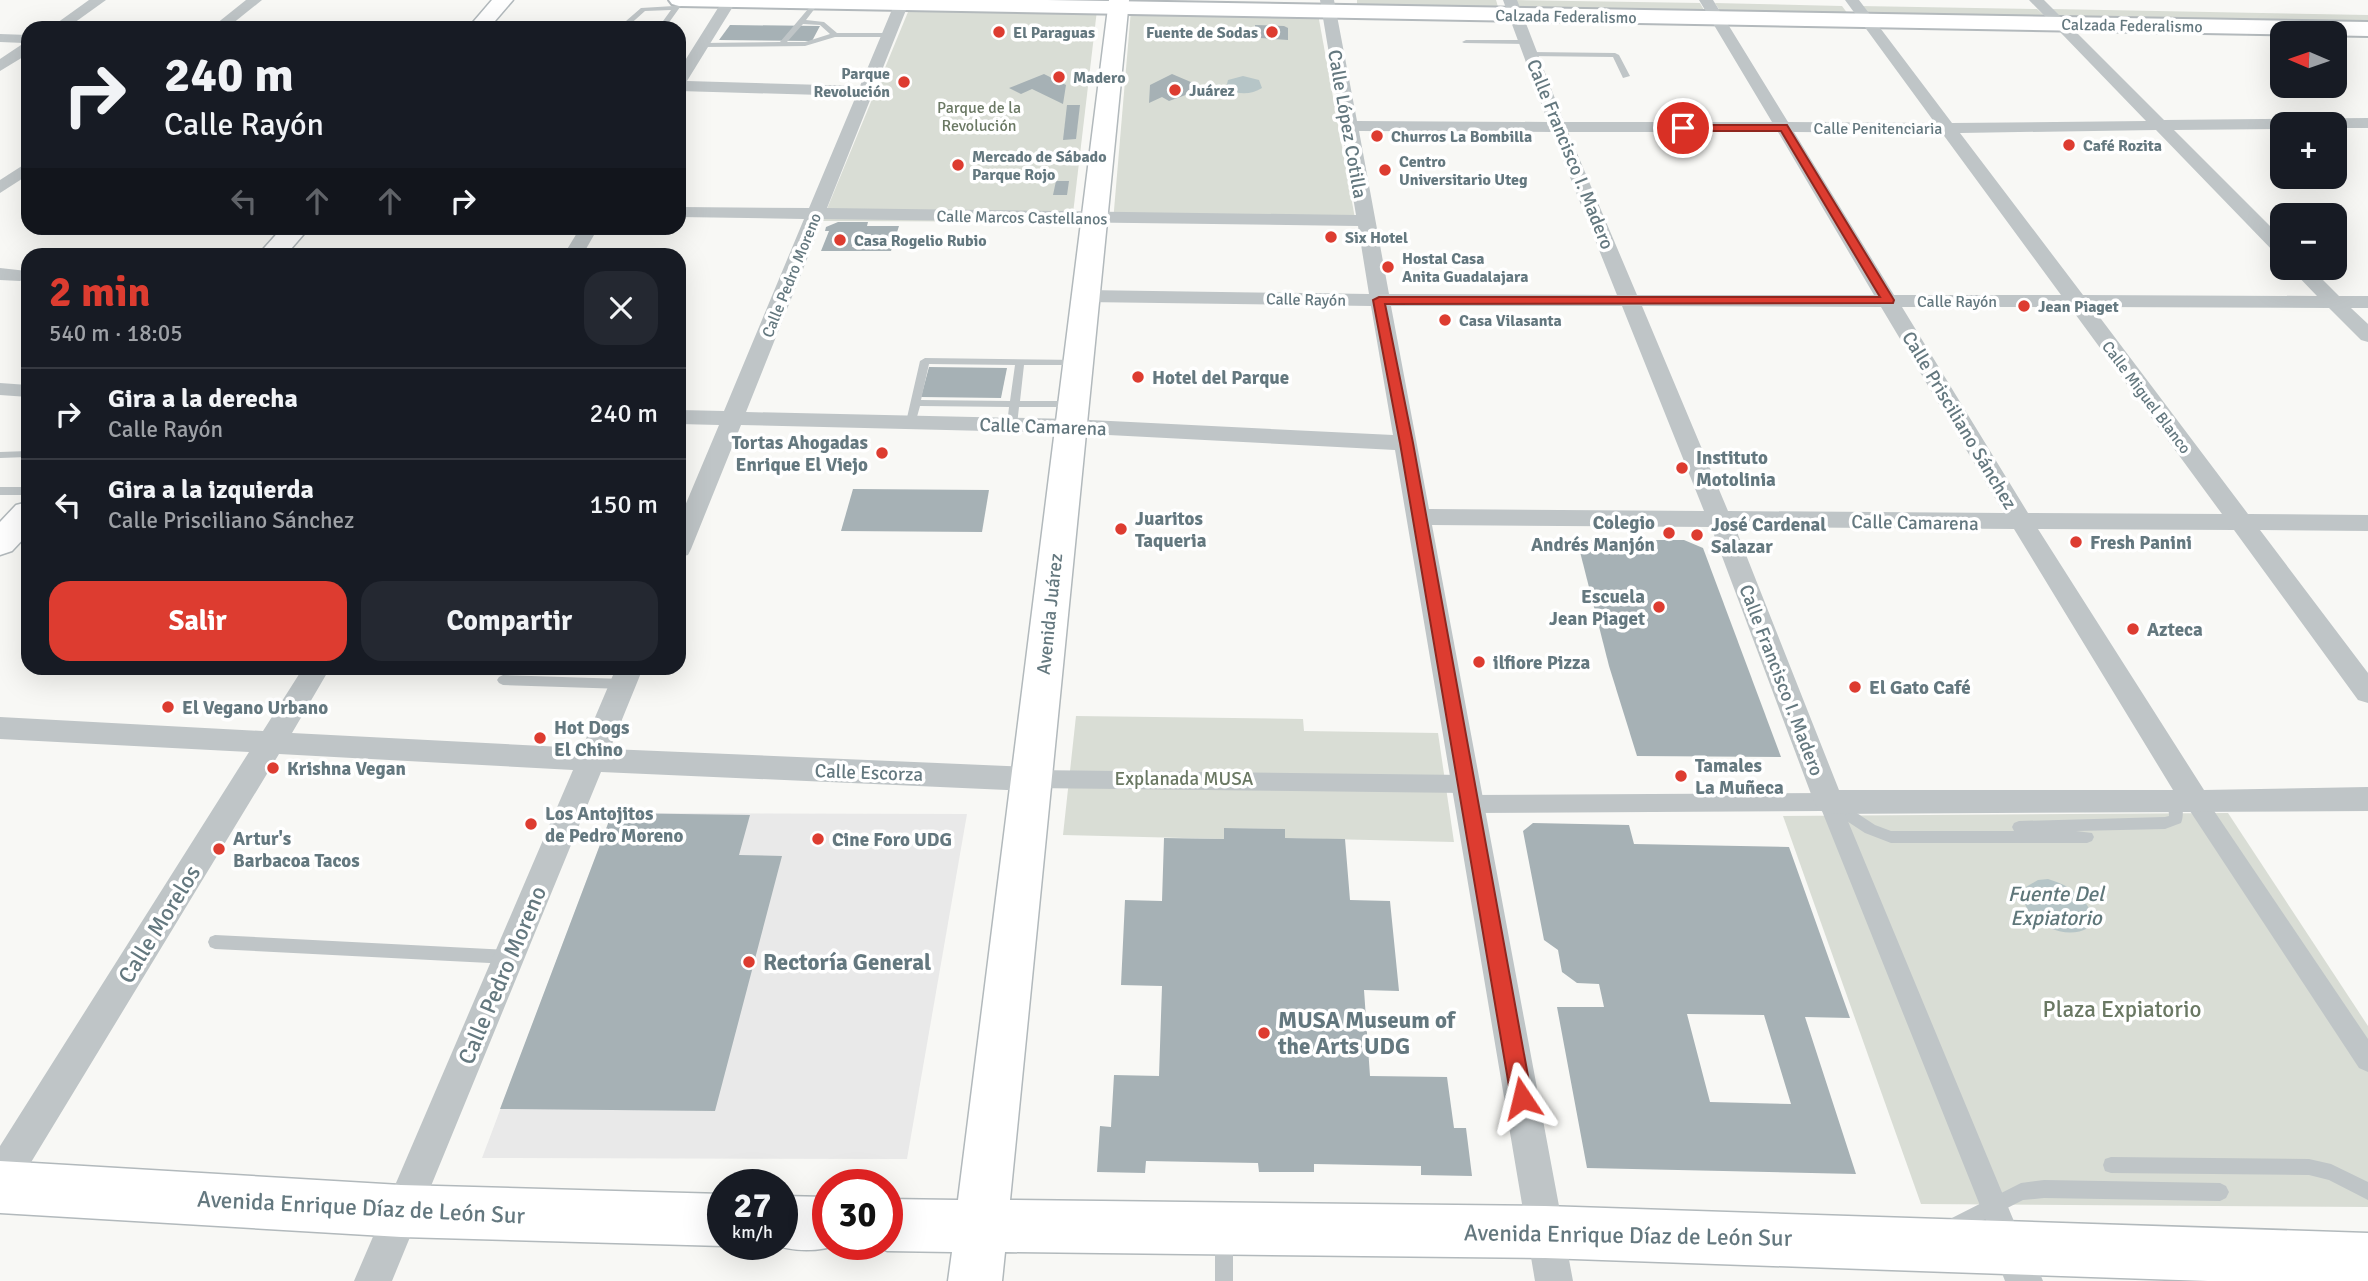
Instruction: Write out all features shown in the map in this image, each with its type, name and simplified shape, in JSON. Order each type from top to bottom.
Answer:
[{"type":"main road","points":[[484,21],[503,0]]},
{"type":"main road","name":"Calzada Federalismo","points":[[1596,0],[1710,7]]},
{"type":"main road","name":"Calzada Federalismo","points":[[679,3],[902,2],[1513,8],[1858,8],[2039,3],[2368,11]]},
{"type":"main road","name":"Avenida Juárez","points":[[975,1281],[1118,4]]},
{"type":"main road","name":"Calzada Federalismo","points":[[1858,8],[2059,24],[2368,30]]},
{"type":"main road","points":[[277,248],[290,235]]},
{"type":"main road","points":[[0,543],[21,520]]},
{"type":"main road","name":"Avenida Enrique Díaz de León Sur","points":[[0,1187],[401,1211],[707,1220]]},
{"type":"main road","name":"Avenida Enrique Díaz de León Sur","points":[[903,1226],[1545,1231],[2009,1245],[2368,1260]]},
{"type":"street","points":[[68,21],[99,0]]},
{"type":"street","points":[[227,21],[255,0]]},
{"type":"street","points":[[686,72],[729,1]]},
{"type":"street","name":"Calle Pedro Moreno","points":[[686,532],[902,2]]},
{"type":"street","points":[[2039,3],[2270,237]]},
{"type":"street","name":"Calle López Cotilla","points":[[1328,6],[1554,1281]]},
{"type":"street","name":"Calle Prisciliano Sánchez","points":[[1710,7],[2022,523],[2185,802]]},
{"type":"street","name":"Calle Francisco I. Madero","points":[[1513,8],[1558,127],[1720,520],[1829,802],[2009,1245]]},
{"type":"street","name":"Calle Miguel Blanco","points":[[1858,8],[2368,693]]},
{"type":"street","points":[[0,38],[21,39]]},
{"type":"street","points":[[0,66],[21,52]]},
{"type":"street","points":[[686,84],[866,90]]},
{"type":"street","name":"Calle Penitenciaria","points":[[1349,125],[1947,128],[2270,124]]},
{"type":"street","name":"Calle Penitenciaria","points":[[2347,124],[2368,124]]},
{"type":"street","points":[[0,188],[21,172]]},
{"type":"street","points":[[0,188],[21,190]]},
{"type":"street","name":"Calle Marcos Castellanos","points":[[686,212],[1364,221]]},
{"type":"street","points":[[0,274],[20,275]]},
{"type":"street","points":[[2312,280],[2368,336]]},
{"type":"street","name":"Calle Rayón","points":[[1085,296],[1379,300],[2368,302]]},
{"type":"street","points":[[0,389],[21,390]]},
{"type":"street","name":"Calle Camarena","points":[[686,417],[732,419],[914,413],[1072,415],[1406,443]]},
{"type":"street","name":"Calle Camarena","points":[[1420,517],[2022,523],[2368,523]]},
{"type":"street","name":"Calle Morelos","points":[[0,1179],[313,675]]},
{"type":"street","name":"Calle Pedro Moreno","points":[[373,1281],[627,676]]},
{"type":"street","points":[[0,728],[272,742]]},
{"type":"street","name":"Calle Escorza","points":[[272,742],[593,760],[1031,779],[1468,794],[1829,802]]},
{"type":"street","points":[[1829,802],[2368,799]]},
{"type":"street","points":[[2185,802],[2368,1060]]},
{"type":"lane","points":[[630,21],[647,8],[679,3]]},
{"type":"lane","points":[[666,21],[679,3]]},
{"type":"lane","points":[[782,44],[816,3]]},
{"type":"lane","points":[[801,22],[822,23],[835,35]]},
{"type":"lane","points":[[702,45],[813,43],[835,35],[889,35]]},
{"type":"lane","points":[[1466,42],[1615,55],[1626,76]]},
{"type":"lane","points":[[914,413],[925,361],[1077,362]]},
{"type":"lane","points":[[1013,414],[1020,361]]},
{"type":"lane","points":[[0,455],[21,454]]},
{"type":"lane","points":[[0,491],[21,491]]},
{"type":"lane","points":[[503,680],[627,676]]},
{"type":"lane","points":[[1829,802],[1870,829],[1891,837],[2087,837]]},
{"type":"lane","points":[[2019,827],[2165,823],[2176,819],[2185,802]]},
{"type":"lane","points":[[215,942],[509,957]]},
{"type":"lane","points":[[2110,1165],[2309,1167],[2331,1172],[2368,1191]]},
{"type":"lane","points":[[2009,1245],[2021,1192],[2044,1189],[2220,1192]]},
{"type":"lane","points":[[1223,1229],[1224,1281]]},
{"type":"shaded area","name":"Rectoría General","points":[[612,813],[967,814],[907,1159],[482,1158]]},
{"type":"green space","points":[[1357,0],[1496,0],[1498,7],[1357,4]]},
{"type":"green space","points":[[1516,0],[1700,3],[1704,10],[1518,7]]},
{"type":"green space","points":[[1715,3],[1842,6],[1848,14],[1720,11]]},
{"type":"green space","points":[[1859,6],[2037,9],[2046,17],[1865,14]]},
{"type":"green space","name":"Parque de la Revolución","points":[[910,7],[1097,10],[1072,222],[822,221]]},
{"type":"green space","points":[[2052,9],[2368,15],[2368,23],[2347,21],[2060,18]]},
{"type":"green space","points":[[1131,10],[1318,14],[1356,224],[1113,222]]},
{"type":"green space","name":"Explanada MUSA","points":[[1076,716],[1303,719],[1304,731],[1438,733],[1454,842],[1285,838],[1284,829],[1224,828],[1224,839],[1063,835]]},
{"type":"green space","name":"Plaza Expiatorio","points":[[2228,813],[2368,1026],[2368,1207],[1921,1204],[1783,816]]},
{"type":"water","points":[[1243,76],[1259,80],[1262,88],[1244,93],[1226,88],[1228,80]]},
{"type":"water","name":"Fuente Del Expiatorio","points":[[2048,879],[2068,887],[2084,901],[2091,913],[2088,928],[2078,932],[2055,930],[2035,918],[2024,899],[2024,888],[2038,880]]},
{"type":"building","points":[[730,25],[820,26],[812,41],[719,40]]},
{"type":"building","name":"Fuente de Sodas","points":[[1255,25],[1284,26],[1288,28],[1288,40],[1260,38],[1256,36]]},
{"type":"building","points":[[1044,74],[1066,85],[1063,104],[1032,89],[1021,94],[1009,88]]},
{"type":"building","name":"Juárez","points":[[1172,74],[1205,88],[1169,101],[1162,97],[1149,103],[1150,85]]},
{"type":"building","points":[[1067,105],[1080,105],[1076,139],[1063,140]]},
{"type":"building","points":[[1056,181],[1069,181],[1067,195],[1053,195]]},
{"type":"building","name":"Casa Rogelio Rubio","points":[[838,222],[899,226],[891,251],[821,251],[829,231],[825,231],[826,227]],"holes":[[[857,234],[871,234],[866,247],[852,247]]]},
{"type":"building","points":[[929,367],[1007,368],[1001,398],[921,397]]},
{"type":"building","points":[[853,489],[989,490],[982,532],[841,531]]},
{"type":"building","points":[[1577,540],[1684,540],[1703,548],[1781,757],[1637,756],[1609,666]]},
{"type":"building","points":[[612,813],[750,815],[739,855],[782,856],[715,1111],[500,1109]]},
{"type":"building","points":[[1533,823],[1629,825],[1634,844],[1789,847],[1850,1018],[1805,1017],[1856,1174],[1587,1168],[1557,1007],[1604,1007],[1599,984],[1577,983],[1562,972],[1558,950],[1544,940],[1523,831]],"holes":[[[1687,1014],[1764,1015],[1791,1104],[1710,1102]]]},
{"type":"building","name":"MUSA Museum of the Arts UDG","points":[[1224,828],[1285,829],[1285,838],[1345,839],[1350,900],[1390,901],[1399,991],[1364,990],[1370,1076],[1447,1077],[1454,1128],[1466,1128],[1472,1176],[1421,1175],[1421,1166],[1314,1164],[1314,1172],[1259,1172],[1258,1163],[1146,1161],[1145,1173],[1097,1172],[1100,1126],[1111,1127],[1114,1075],[1159,1076],[1162,986],[1121,985],[1125,900],[1162,901],[1164,838],[1224,839]]},
{"type":"place","name":"El Paraguas","points":[[999,32]]},
{"type":"place","name":"Fuente de Sodas","points":[[1272,32]]},
{"type":"place","name":"Madero","points":[[1059,77]]},
{"type":"place","name":"Parque Revolución","points":[[904,82]]},
{"type":"place","name":"Juárez","points":[[1175,90]]},
{"type":"place","name":"Churros La Bombilla","points":[[1377,136]]},
{"type":"place","name":"Café Rozita","points":[[2069,145]]},
{"type":"place","name":"Mercado de Sábado Parque Rojo","points":[[958,165]]},
{"type":"place","name":"Centro Universitario Uteg","points":[[1385,170]]},
{"type":"place","name":"Six Hotel","points":[[1331,237]]},
{"type":"place","name":"Casa Rogelio Rubio","points":[[840,240]]},
{"type":"place","name":"Hostal Casa Anita Guadalajara","points":[[1388,267]]},
{"type":"place","name":"Jean Piaget","points":[[2024,306]]},
{"type":"place","name":"Casa Vilasanta","points":[[1445,320]]},
{"type":"place","name":"Hotel del Parque","points":[[1138,377]]},
{"type":"place","name":"Tortas Ahogadas Enrique El Viejo","points":[[882,453]]},
{"type":"place","name":"Instituto Motolinia","points":[[1682,468]]},
{"type":"place","name":"Juaritos Taqueria","points":[[1121,529]]},
{"type":"place","name":"Colegio Andrés Manjón","points":[[1669,533]]},
{"type":"place","name":"José Cardenal Salazar","points":[[1697,535]]},
{"type":"place","name":"Fresh Panini","points":[[2076,542]]},
{"type":"place","name":"Escuela Jean Piaget","points":[[1659,607]]},
{"type":"place","name":"Azteca","points":[[2133,629]]},
{"type":"place","name":"ilfiore Pizza","points":[[1479,662]]},
{"type":"place","name":"El Gato Café","points":[[1855,687]]},
{"type":"place","name":"El Vegano Urbano","points":[[168,707]]},
{"type":"place","name":"Hot Dogs El Chino","points":[[540,738]]},
{"type":"place","name":"Krishna Vegan","points":[[273,768]]},
{"type":"place","name":"Tamales La Muñeca","points":[[1681,776]]},
{"type":"place","name":"Los Antojitos de Pedro Moreno","points":[[531,824]]},
{"type":"place","name":"Cine Foro UDG","points":[[818,839]]},
{"type":"place","name":"Artur's Barbacoa Tacos","points":[[219,849]]},
{"type":"place","name":"Rectoría General","points":[[749,962]]},
{"type":"place","name":"MUSA Museum of the Arts UDG","points":[[1264,1033]]},
{"type":"route","points":[[1522,1098],[1379,300],[1888,300],[1784,128],[1683,128]]}]
